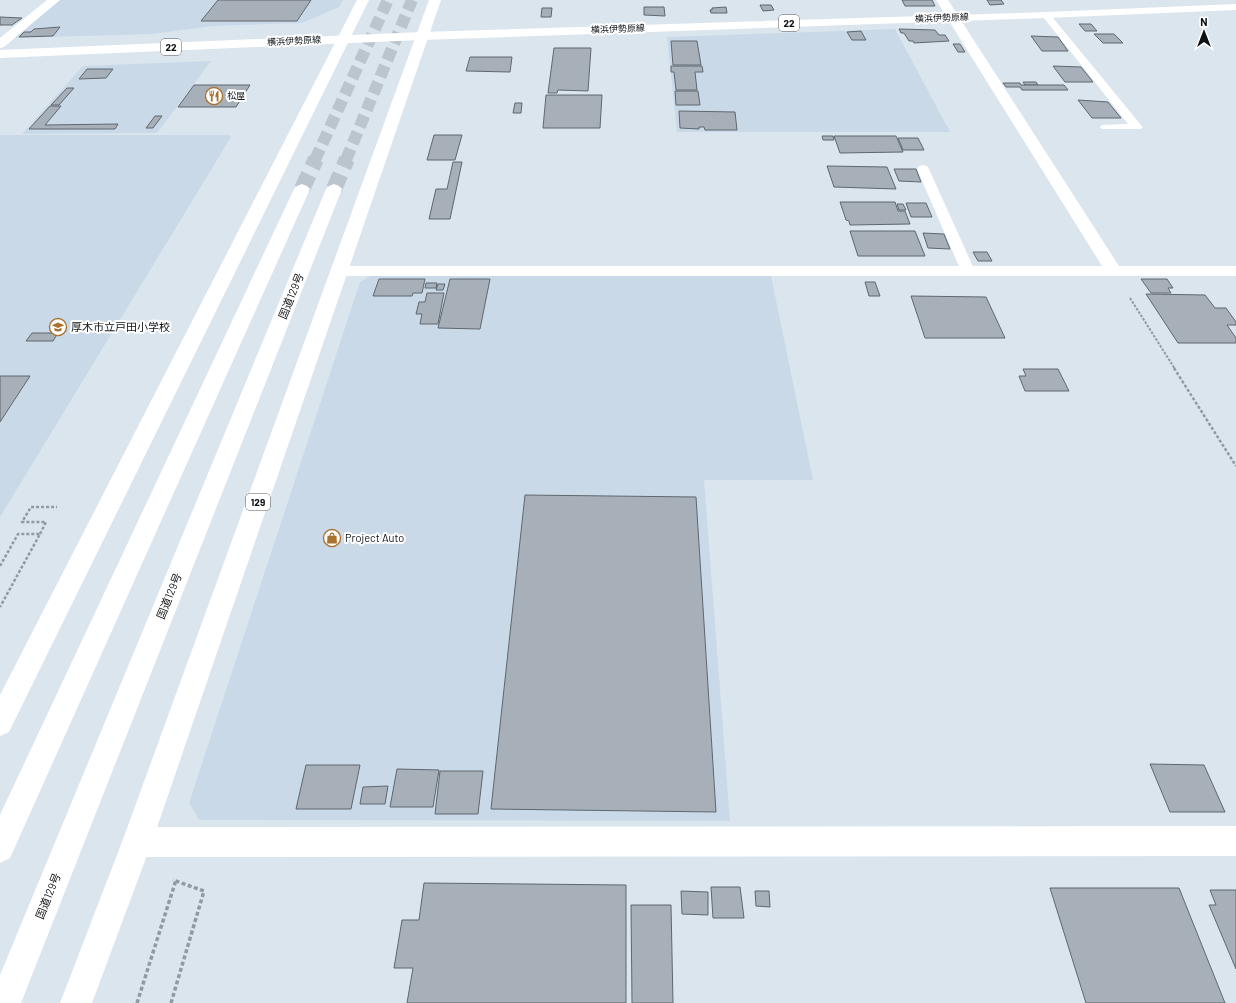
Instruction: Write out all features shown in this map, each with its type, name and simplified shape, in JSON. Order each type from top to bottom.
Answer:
[{"type":"main road","points":[[0,44],[54,0]]},
{"type":"main road","points":[[0,723],[363,0]]},
{"type":"main road","name":"129","points":[[76,1003],[137,842],[435,0]]},
{"type":"main road","points":[[942,0],[1113,270]]},
{"type":"main road","name":"横浜伊勢原線","points":[[0,54],[343,39],[1236,7]]},
{"type":"main road","points":[[0,848],[302,189]]},
{"type":"main road","name":"国道129号","points":[[5,1003],[334,189]]},
{"type":"main road","points":[[340,271],[1236,270]]},
{"type":"main road","points":[[137,842],[1236,841]]},
{"type":"lane","points":[[1046,15],[1137,127]]},
{"type":"lane","points":[[1106,127],[1149,127]]},
{"type":"lane","points":[[923,169],[968,271]]},
{"type":"path","points":[[1113,270],[1236,466]]},
{"type":"path","points":[[0,607],[46,522],[22,522],[32,506],[57,506]]},
{"type":"path","points":[[0,566],[18,534],[40,534]]},
{"type":"path","points":[[137,1003],[188,842]]},
{"type":"shaded area","points":[[60,0],[343,0],[339,7],[302,23],[213,26],[152,34],[13,38]]},
{"type":"shaded area","points":[[895,29],[950,132],[677,132],[667,37]]},
{"type":"shaded area","points":[[211,61],[157,133],[22,134],[83,66]]},
{"type":"shaded area","name":"厚木市立戸田小学校","points":[[0,135],[230,135],[231,137],[0,517]]},
{"type":"shaded area","points":[[372,275],[771,276],[813,480],[704,480],[730,821],[199,820],[189,803],[360,282]]},
{"type":"building","points":[[218,0],[311,0],[297,21],[201,21]]},
{"type":"building","points":[[902,0],[932,0],[935,6],[905,6]]},
{"type":"building","points":[[987,0],[1001,0],[1004,4],[990,5]]},
{"type":"building","points":[[760,5],[771,5],[774,10],[763,11]]},
{"type":"building","points":[[644,7],[664,7],[665,16],[644,15]]},
{"type":"building","points":[[726,7],[727,13],[711,13],[710,10],[712,10],[712,8]]},
{"type":"building","points":[[542,8],[552,8],[551,17],[541,17]]},
{"type":"building","points":[[0,17],[22,18],[12,25],[0,25]]},
{"type":"building","points":[[1079,24],[1091,24],[1097,31],[1085,31]]},
{"type":"building","points":[[60,27],[53,36],[19,37],[24,32],[31,32],[34,29]]},
{"type":"building","points":[[899,29],[935,30],[939,35],[945,35],[949,41],[914,43],[913,41],[909,41],[904,33],[901,33]]},
{"type":"building","points":[[861,31],[866,40],[852,40],[847,32]]},
{"type":"building","points":[[1094,34],[1114,34],[1123,43],[1103,43]]},
{"type":"building","points":[[1031,36],[1058,37],[1068,51],[1042,51]]},
{"type":"building","points":[[671,41],[697,41],[701,65],[673,65]]},
{"type":"building","points":[[953,44],[960,44],[965,52],[958,52]]},
{"type":"building","points":[[554,48],[591,48],[588,91],[558,90],[557,93],[548,93]]},
{"type":"building","points":[[470,57],[512,57],[510,72],[466,71]]},
{"type":"building","points":[[671,66],[702,66],[703,72],[695,72],[697,90],[676,90],[674,72],[671,72]]},
{"type":"building","points":[[1053,66],[1081,67],[1093,82],[1065,82]]},
{"type":"building","points":[[87,69],[113,69],[106,78],[79,79]]},
{"type":"building","points":[[1023,82],[1036,82],[1038,85],[1025,85]]},
{"type":"building","points":[[1003,83],[1020,83],[1021,85],[1064,85],[1068,90],[1022,90],[1020,87],[1006,87]]},
{"type":"building","name":"松屋","points":[[194,85],[250,85],[236,107],[178,107]]},
{"type":"building","points":[[67,88],[74,88],[59,105],[51,105]]},
{"type":"building","points":[[675,91],[698,91],[700,105],[676,105]]},
{"type":"building","points":[[546,95],[602,95],[600,128],[543,128]]},
{"type":"building","points":[[1078,100],[1108,102],[1121,118],[1092,118]]},
{"type":"building","points":[[515,103],[522,103],[521,113],[513,113]]},
{"type":"building","points":[[50,106],[61,106],[45,125],[118,124],[115,129],[29,129]]},
{"type":"building","points":[[679,111],[735,112],[737,130],[705,130],[704,127],[699,127],[699,129],[680,128]]},
{"type":"building","points":[[155,116],[162,116],[153,128],[146,128]]},
{"type":"building","points":[[434,135],[462,135],[455,160],[427,160]]},
{"type":"building","points":[[822,136],[833,136],[834,140],[823,140]]},
{"type":"building","points":[[834,136],[896,136],[903,152],[840,153]]},
{"type":"building","points":[[898,138],[918,138],[924,150],[903,150]]},
{"type":"building","points":[[453,162],[462,162],[450,219],[429,219],[436,189],[447,189]]},
{"type":"building","points":[[827,166],[887,167],[896,189],[834,187]]},
{"type":"building","points":[[894,169],[916,169],[921,182],[899,181]]},
{"type":"building","points":[[840,202],[895,202],[898,211],[905,211],[910,224],[850,225],[849,221],[846,220]]},
{"type":"building","points":[[906,203],[926,203],[932,217],[911,217]]},
{"type":"building","points":[[897,204],[903,204],[906,210],[899,210]]},
{"type":"building","points":[[850,231],[915,231],[925,256],[858,256]]},
{"type":"building","points":[[923,233],[944,234],[950,249],[928,248]]},
{"type":"building","points":[[973,252],[987,252],[992,261],[978,261]]},
{"type":"building","points":[[379,279],[425,279],[422,293],[413,293],[412,296],[373,296]]},
{"type":"building","points":[[450,279],[490,279],[480,329],[438,328]]},
{"type":"building","points":[[1141,279],[1167,279],[1173,288],[1168,288],[1171,293],[1151,293]]},
{"type":"building","points":[[865,282],[875,282],[880,296],[869,296]]},
{"type":"building","points":[[426,283],[437,283],[436,288],[425,288]]},
{"type":"building","points":[[438,284],[445,284],[443,290],[436,290]]},
{"type":"building","points":[[427,293],[444,293],[438,324],[420,324],[422,314],[416,314],[419,302],[425,302]]},
{"type":"building","points":[[1146,294],[1205,295],[1215,308],[1226,308],[1236,322],[1236,325],[1227,325],[1236,338],[1236,343],[1178,343]]},
{"type":"building","points":[[911,296],[986,297],[1005,338],[925,338]]},
{"type":"building","points":[[32,333],[58,333],[53,341],[26,341]]},
{"type":"building","points":[[1023,369],[1058,369],[1069,391],[1025,391],[1019,376],[1026,376]]},
{"type":"building","points":[[0,376],[30,376],[0,422]]},
{"type":"building","points":[[525,495],[696,497],[716,812],[491,809]]},
{"type":"building","points":[[1150,764],[1204,765],[1225,812],[1170,812]]},
{"type":"building","points":[[306,765],[360,765],[351,809],[296,809]]},
{"type":"building","points":[[397,769],[439,770],[433,807],[390,807]]},
{"type":"building","points":[[440,771],[483,771],[478,814],[435,814]]},
{"type":"building","points":[[388,786],[385,804],[360,804],[363,787]]},
{"type":"building","points":[[424,883],[626,885],[626,1003],[407,1003],[413,968],[394,968],[402,920],[419,920]]},
{"type":"building","points":[[711,887],[740,887],[744,918],[713,918]]},
{"type":"building","points":[[1050,888],[1179,888],[1225,1003],[1086,1003]]},
{"type":"building","points":[[1210,890],[1236,890],[1236,969],[1209,905],[1216,905]]},
{"type":"building","points":[[681,891],[708,892],[708,915],[682,914]]},
{"type":"building","points":[[755,891],[769,891],[770,907],[756,906]]},
{"type":"building","points":[[631,905],[671,905],[673,1003],[632,1003]]},
{"type":"tunnel","points":[[315,160],[388,0]]},
{"type":"tunnel","points":[[346,160],[412,0]]},
{"type":"tunnel","points":[[302,189],[316,159]]},
{"type":"tunnel","points":[[334,189],[347,159]]},
{"type":"place","name":"松屋","points":[[214,96]]},
{"type":"place","name":"厚木市立戸田小学校","points":[[58,327]]},
{"type":"place","name":"Project Auto","points":[[332,538]]}]
